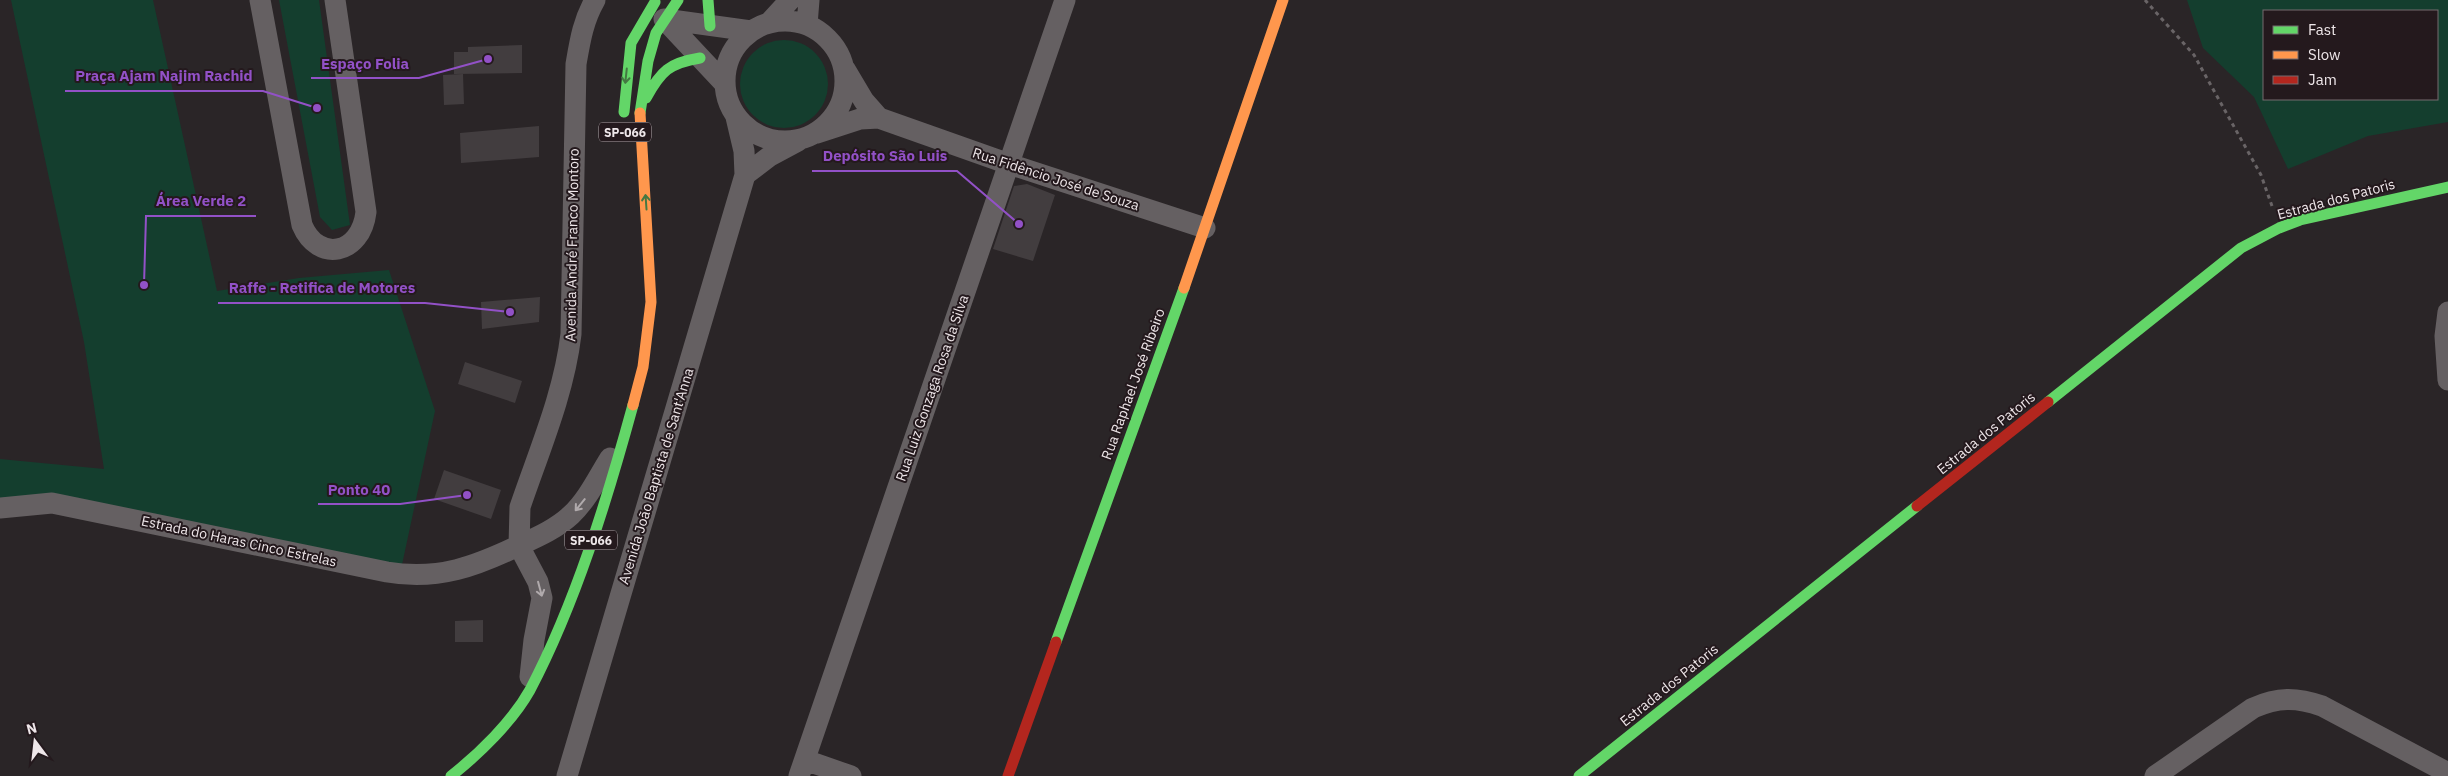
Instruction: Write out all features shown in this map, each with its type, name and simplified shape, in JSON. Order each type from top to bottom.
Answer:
[{"type":"street","points":[[260,0],[302,225],[307,238],[320,246],[337,249],[357,239],[364,227],[366,212],[336,0]]},
{"type":"street","name":"Avenida André Franco Montoro","points":[[529,690],[534,640],[542,598],[538,582],[519,546],[520,507],[568,358],[571,334],[576,64],[582,30],[595,0]]},
{"type":"street","name":"SP-066","points":[[625,126],[623,103],[631,43],[665,6],[678,0]]},
{"type":"street","points":[[708,0],[710,26]]},
{"type":"street","points":[[790,0],[760,27],[736,45],[727,63],[724,83],[728,101],[736,117],[748,130],[764,138],[782,142],[808,136]]},
{"type":"street","points":[[808,25],[809,0]]},
{"type":"street","name":"Rua Luiz Gonzaga Rosa da Silva","points":[[802,768],[1066,0]]},
{"type":"street","name":"Rua Raphael José Ribeiro","points":[[1008,776],[1205,228],[1282,0]]},
{"type":"street","points":[[665,6],[710,26],[760,27],[788,21],[808,25],[824,35],[837,49],[844,67],[864,101],[879,118]]},
{"type":"street","points":[[631,43],[665,6]]},
{"type":"street","points":[[665,6],[700,58],[724,83]]},
{"type":"street","name":"SP-066","points":[[451,776],[491,741],[529,690],[577,585],[625,434],[643,367],[652,302],[640,108],[648,61],[665,6]]},
{"type":"street","points":[[640,108],[657,77],[664,69],[673,64],[700,58]]},
{"type":"street","points":[[745,174],[770,156],[808,136],[831,120],[841,104],[846,86],[844,67]]},
{"type":"street","name":"Avenida João Baptista de Sant'Anna","points":[[566,776],[745,174],[744,151],[736,117]]},
{"type":"street","name":"Rua Fidêncio José de Souza","points":[[808,136],[860,119],[879,118],[1009,164],[1205,228]]},
{"type":"street","name":"Estrada dos Patoris","points":[[1579,776],[2233,254],[2256,239],[2300,220],[2448,187]]},
{"type":"street","name":"SP-066","points":[[632,190],[651,268]]},
{"type":"street","points":[[2448,312],[2445,336],[2448,380]]},
{"type":"street","points":[[519,546],[548,532],[572,514],[584,500],[625,434]]},
{"type":"street","name":"Estrada do Haras Cinco Estrelas","points":[[0,508],[52,503],[411,576],[434,575],[478,564],[519,546]]},
{"type":"street","points":[[2155,776],[2253,708],[2269,701],[2284,698],[2304,699],[2322,706],[2448,773]]},
{"type":"street","points":[[802,768],[851,776]]},
{"type":"path","points":[[2145,0],[2194,55],[2261,175],[2279,228]]},
{"type":"green space","points":[[11,0],[153,0],[217,291],[299,278],[389,270],[435,411],[400,574],[82,508],[0,508],[0,459],[104,469],[84,342]]},
{"type":"green space","points":[[279,0],[319,0],[350,225],[332,230],[320,217]]},
{"type":"green space","points":[[2187,0],[2448,0],[2448,122],[2368,136],[2288,169],[2254,97],[2203,48]]},
{"type":"green space","points":[[784,40],[801,44],[815,53],[824,67],[828,84],[824,101],[815,115],[801,124],[784,128],[767,124],[753,115],[744,101],[740,84],[744,67],[753,53],[767,44]]},
{"type":"building","points":[[522,45],[522,73],[454,74],[454,52],[468,52],[468,47]]},
{"type":"building","points":[[463,74],[464,104],[444,105],[443,75]]},
{"type":"building","points":[[539,126],[539,157],[461,163],[460,133]]},
{"type":"building","points":[[1027,184],[1055,195],[1033,261],[993,249],[1014,186]]},
{"type":"building","points":[[540,297],[539,322],[482,329],[481,302]]},
{"type":"building","points":[[465,362],[522,381],[515,403],[458,384]]},
{"type":"building","points":[[444,470],[501,490],[491,519],[434,499]]},
{"type":"building","points":[[483,620],[483,642],[455,642],[455,621]]},
{"type":"traffic: fast","points":[[640,113],[648,61],[656,33],[678,0]]},
{"type":"traffic: fast","points":[[708,0],[710,26]]},
{"type":"traffic: fast","points":[[624,112],[631,43],[655,2]]},
{"type":"traffic: fast","points":[[646,98],[656,81],[667,70],[689,60],[700,58]]},
{"type":"traffic: fast","points":[[2048,402],[2241,248],[2279,228],[2300,220],[2448,187]]},
{"type":"traffic: fast","points":[[1056,642],[1184,288]]},
{"type":"traffic: fast","points":[[451,776],[484,748],[514,714],[530,690],[547,656],[589,550],[633,405]]},
{"type":"traffic: fast","points":[[1579,776],[1917,506]]},
{"type":"traffic: slow","points":[[1184,288],[1283,0]]},
{"type":"traffic: slow","points":[[633,405],[643,367],[651,302],[640,113]]},
{"type":"traffic: jam","points":[[1917,506],[2048,402]]},
{"type":"traffic: jam","points":[[1008,776],[1056,642]]},
{"type":"place","name":"Espaço Folia","points":[[488,59]]},
{"type":"place","name":"Praça Ajam Najim Rachid","points":[[317,108]]},
{"type":"place","name":"Depósito São Luis","points":[[1019,224]]},
{"type":"place","name":"Área Verde 2","points":[[144,285]]},
{"type":"place","name":"Raffe - Retifica de Motores","points":[[510,312]]},
{"type":"place","name":"Ponto 40","points":[[467,495]]}]
